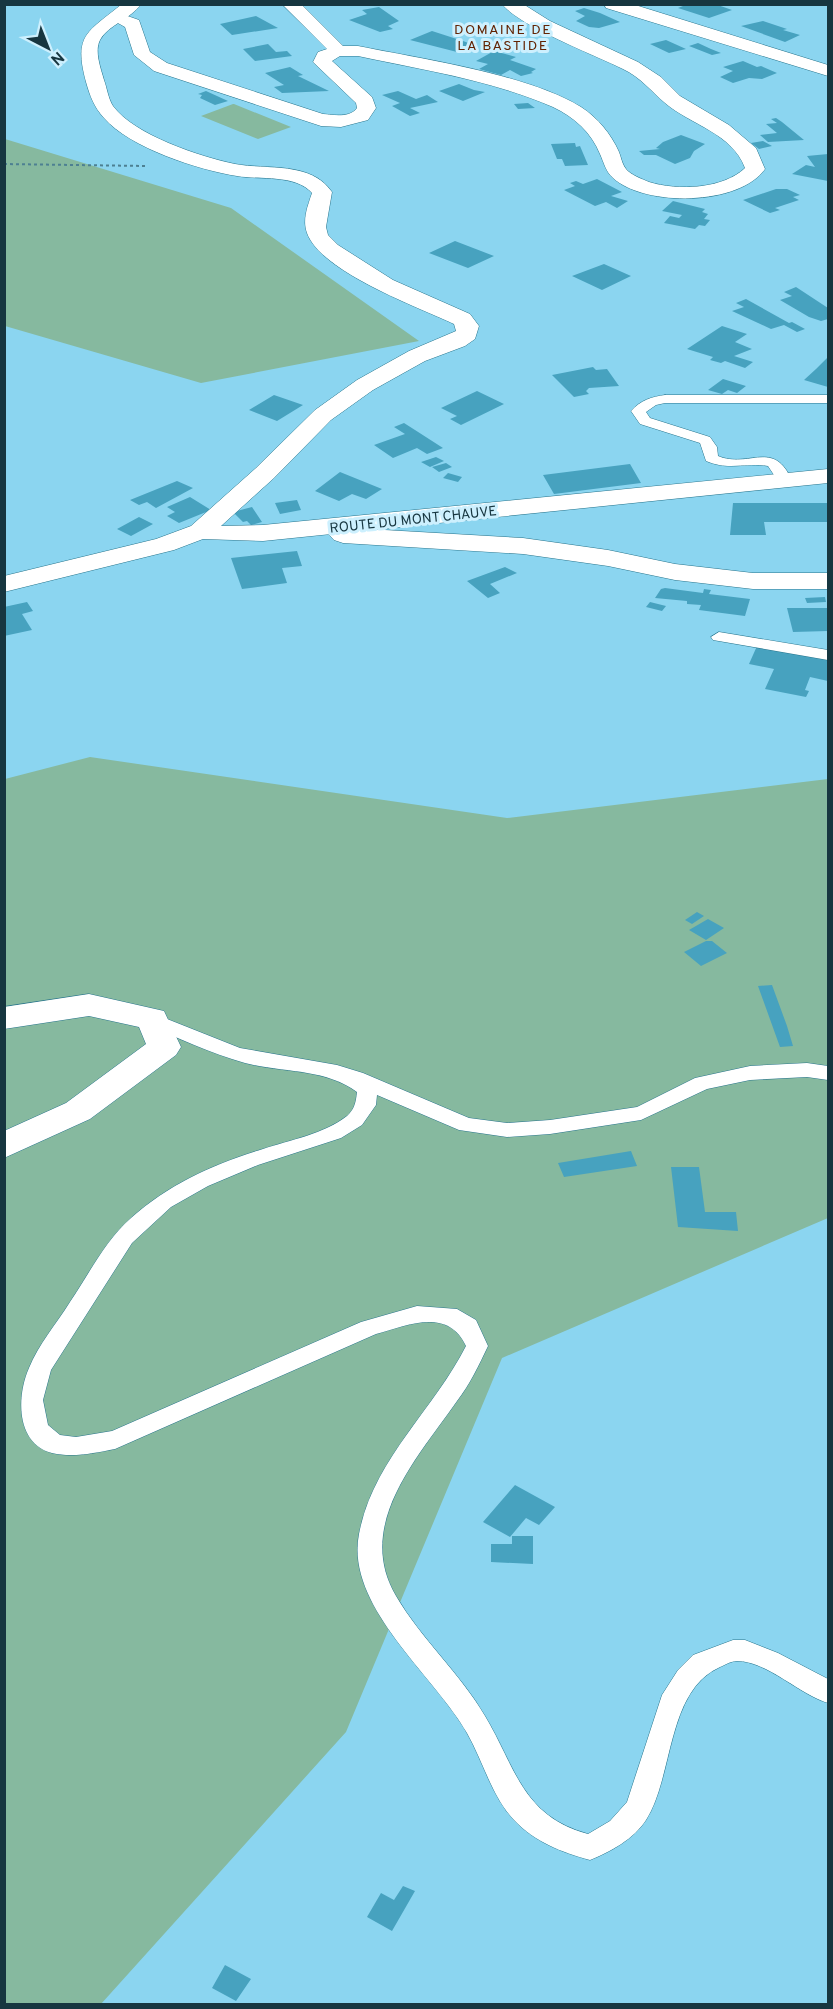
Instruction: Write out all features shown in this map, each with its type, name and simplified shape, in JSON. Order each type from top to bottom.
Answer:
[{"type":"street","points":[[290,4],[328,38],[338,51]]},
{"type":"street","points":[[200,531],[265,473],[323,415],[365,385],[417,356],[457,341],[467,334],[468,326],[462,319],[366,274],[345,261],[319,236],[315,224],[322,192],[319,186],[301,178],[237,170],[201,162],[143,136],[111,115],[103,105],[88,50],[89,40],[96,30],[125,11],[133,24],[137,50],[150,62],[170,72],[321,120],[341,121],[361,116],[367,108],[365,101],[322,62],[324,56],[338,51],[358,51],[515,88],[558,102],[587,119],[602,135],[618,173],[639,185],[675,193],[708,191],[740,183],[755,169],[749,152],[722,129],[673,100],[654,81],[632,66],[544,25],[510,4]]},
{"type":"street","points":[[612,4],[828,71]]},
{"type":"street","name":"ROUTE DU MONT CHAUVE","points":[[4,584],[165,545],[200,531],[244,534],[335,527],[828,476]]},
{"type":"street","points":[[335,527],[343,535],[523,546],[608,558],[675,572],[742,580],[828,581]]},
{"type":"street","points":[[4,1018],[89,1005],[152,1019],[164,1047],[78,1111],[4,1146]]},
{"type":"lane","points":[[785,481],[781,467],[777,464],[766,460],[742,465],[725,465],[711,458],[710,447],[705,440],[645,421],[638,411],[652,401],[665,399],[828,399]]},
{"type":"lane","points":[[719,637],[828,656]]},
{"type":"lane","points":[[152,1019],[220,1047],[261,1060],[329,1069],[351,1076],[466,1125],[507,1130],[550,1127],[641,1113],[702,1083],[750,1073],[807,1070],[828,1073]]},
{"type":"lane","points":[[351,1076],[367,1089],[366,1105],[355,1120],[333,1133],[251,1160],[201,1181],[163,1203],[124,1237],[40,1368],[31,1400],[37,1429],[54,1444],[76,1446],[115,1440],[369,1328],[417,1314],[449,1314],[468,1326],[477,1346],[455,1388],[414,1439],[385,1490],[371,1531],[369,1560],[382,1592],[428,1660],[474,1721],[521,1809],[554,1837],[590,1846],[620,1831],[641,1804],[661,1734],[684,1677],[707,1658],[737,1650],[763,1659],[828,1692]]},
{"type":"path","points":[[4,164],[148,166]]},
{"type":"green space","points":[[233,104],[291,127],[258,139],[201,116]]},
{"type":"green space","points":[[5,139],[231,208],[419,341],[201,383],[5,326]]},
{"type":"green space","points":[[90,757],[507,818],[828,779],[828,1218],[502,1358],[346,1732],[101,2004],[5,2004],[5,779]]},
{"type":"building","points":[[688,4],[715,4],[732,10],[709,18],[678,8]]},
{"type":"building","points":[[379,7],[399,21],[388,26],[393,29],[380,32],[349,20],[367,14],[362,10]]},
{"type":"building","points":[[584,8],[620,22],[599,28],[589,27],[576,21],[585,16],[575,11]]},
{"type":"building","points":[[256,16],[278,28],[232,35],[220,24]]},
{"type":"building","points":[[763,21],[800,35],[785,42],[741,26]]},
{"type":"building","points":[[432,31],[474,45],[457,52],[410,40]]},
{"type":"building","points":[[666,40],[686,49],[669,53],[650,44]]},
{"type":"building","points":[[698,43],[721,53],[712,55],[689,46]]},
{"type":"building","points":[[268,44],[276,52],[287,51],[292,56],[255,61],[243,49]]},
{"type":"building","points":[[494,51],[516,57],[510,60],[536,69],[531,72],[533,73],[521,76],[510,70],[501,75],[479,69],[488,64],[476,61]]},
{"type":"building","points":[[743,61],[777,73],[762,79],[749,78],[733,83],[720,77],[733,71],[723,67]]},
{"type":"building","points":[[290,67],[303,75],[298,76],[329,91],[282,93],[274,87],[284,85],[265,73]]},
{"type":"building","points":[[459,84],[485,92],[463,101],[439,91]]},
{"type":"building","points":[[206,91],[228,101],[215,105],[200,98],[202,95],[198,94]]},
{"type":"building","points":[[398,91],[416,99],[427,95],[438,102],[410,108],[420,113],[410,116],[392,106],[400,103],[382,95]]},
{"type":"building","points":[[528,103],[535,108],[518,109],[514,104]]},
{"type":"building","points":[[776,118],[804,140],[768,142],[760,135],[777,133],[766,124],[777,123],[771,119]]},
{"type":"building","points":[[681,135],[705,144],[694,151],[690,158],[675,164],[656,155],[644,155],[639,151],[660,149],[656,148],[663,142]]},
{"type":"building","points":[[763,141],[772,146],[759,149],[751,143]]},
{"type":"building","points":[[575,143],[576,147],[580,146],[588,165],[565,166],[562,159],[557,159],[551,144]]},
{"type":"building","points":[[828,154],[828,181],[792,174],[806,165],[815,167],[807,156]]},
{"type":"building","points":[[597,179],[622,192],[611,196],[628,201],[617,208],[606,202],[595,206],[564,190],[575,186],[570,183],[576,181],[583,184]]},
{"type":"building","points":[[776,189],[787,189],[800,195],[793,197],[799,200],[775,208],[780,210],[770,213],[743,200]]},
{"type":"building","points":[[673,201],[705,209],[702,212],[708,214],[704,219],[710,220],[705,226],[699,225],[695,229],[664,223],[670,216],[679,218],[682,215],[662,211]]},
{"type":"building","points":[[455,241],[494,256],[468,268],[429,253]]},
{"type":"building","points":[[604,264],[631,276],[602,290],[572,276]]},
{"type":"building","points":[[796,287],[828,308],[828,319],[821,321],[809,317],[780,300],[792,296],[784,292]]},
{"type":"building","points":[[746,299],[789,323],[792,322],[805,329],[797,332],[784,325],[771,329],[732,311],[744,307],[736,303]]},
{"type":"building","points":[[722,326],[747,334],[735,342],[752,349],[734,356],[753,362],[745,368],[725,361],[721,363],[710,360],[713,357],[687,349]]},
{"type":"building","points":[[828,357],[828,387],[804,380],[816,369]]},
{"type":"building","points":[[593,367],[596,370],[607,369],[619,386],[589,388],[586,391],[589,394],[574,397],[552,375]]},
{"type":"building","points":[[723,379],[746,386],[737,393],[728,390],[722,394],[708,390]]},
{"type":"building","points":[[477,391],[504,404],[461,425],[450,419],[457,416],[441,408]]},
{"type":"building","points":[[274,395],[303,405],[277,421],[249,410]]},
{"type":"building","points":[[404,423],[443,448],[427,454],[417,448],[393,458],[374,445],[405,434],[394,427]]},
{"type":"building","points":[[436,457],[444,461],[430,467],[421,462]]},
{"type":"building","points":[[446,463],[452,467],[439,472],[432,467]]},
{"type":"building","points":[[630,464],[641,483],[554,494],[543,475]]},
{"type":"building","points":[[340,472],[382,489],[366,499],[352,494],[339,501],[315,491]]},
{"type":"building","points":[[448,473],[462,477],[458,482],[443,478]]},
{"type":"building","points":[[177,481],[193,488],[156,508],[147,502],[139,505],[130,500]]},
{"type":"building","points":[[190,497],[211,510],[179,523],[167,516],[175,512],[167,507]]},
{"type":"building","points":[[297,500],[301,510],[280,514],[275,503]]},
{"type":"building","points":[[733,503],[828,503],[828,522],[764,522],[766,535],[730,535]]},
{"type":"building","points":[[252,507],[262,522],[251,525],[247,521],[243,522],[233,512]]},
{"type":"building","points":[[139,517],[153,524],[131,536],[117,529]]},
{"type":"building","points":[[297,551],[302,566],[282,568],[287,583],[242,589],[231,558]]},
{"type":"building","points":[[505,567],[517,573],[490,584],[500,593],[488,598],[467,581]]},
{"type":"building","points":[[661,589],[703,593],[704,589],[711,590],[709,594],[750,599],[745,616],[699,610],[701,605],[687,604],[687,601],[655,598]]},
{"type":"building","points":[[825,597],[826,602],[807,603],[805,598]]},
{"type":"building","points":[[27,602],[33,611],[22,614],[32,630],[4,636],[4,607]]},
{"type":"building","points":[[650,602],[666,606],[662,611],[646,607]]},
{"type":"building","points":[[787,608],[828,608],[828,631],[793,632]]},
{"type":"building","points":[[757,646],[828,660],[828,681],[810,677],[805,690],[809,691],[806,697],[765,689],[774,669],[749,664]]},
{"type":"building","points":[[697,912],[704,916],[692,924],[685,920]]},
{"type":"building","points":[[708,919],[724,928],[706,940],[689,930]]},
{"type":"building","points":[[706,941],[712,941],[727,953],[701,966],[684,952]]},
{"type":"building","points":[[772,985],[793,1046],[780,1047],[758,986]]},
{"type":"building","points":[[631,1151],[637,1166],[564,1177],[558,1163]]},
{"type":"building","points":[[671,1167],[699,1167],[705,1212],[736,1212],[738,1231],[678,1227]]},
{"type":"building","points":[[515,1485],[555,1507],[539,1525],[526,1518],[510,1537],[483,1522]]},
{"type":"building","points":[[512,1536],[533,1536],[533,1564],[491,1562],[491,1544],[512,1544]]},
{"type":"building","points":[[403,1886],[415,1891],[392,1931],[367,1917],[381,1893],[394,1900]]},
{"type":"building","points":[[225,1965],[251,1979],[236,2001],[212,1988]]},
{"type":"district","name":"DOMAINE DE LA BASTIDE","points":[[503,38]]}]
